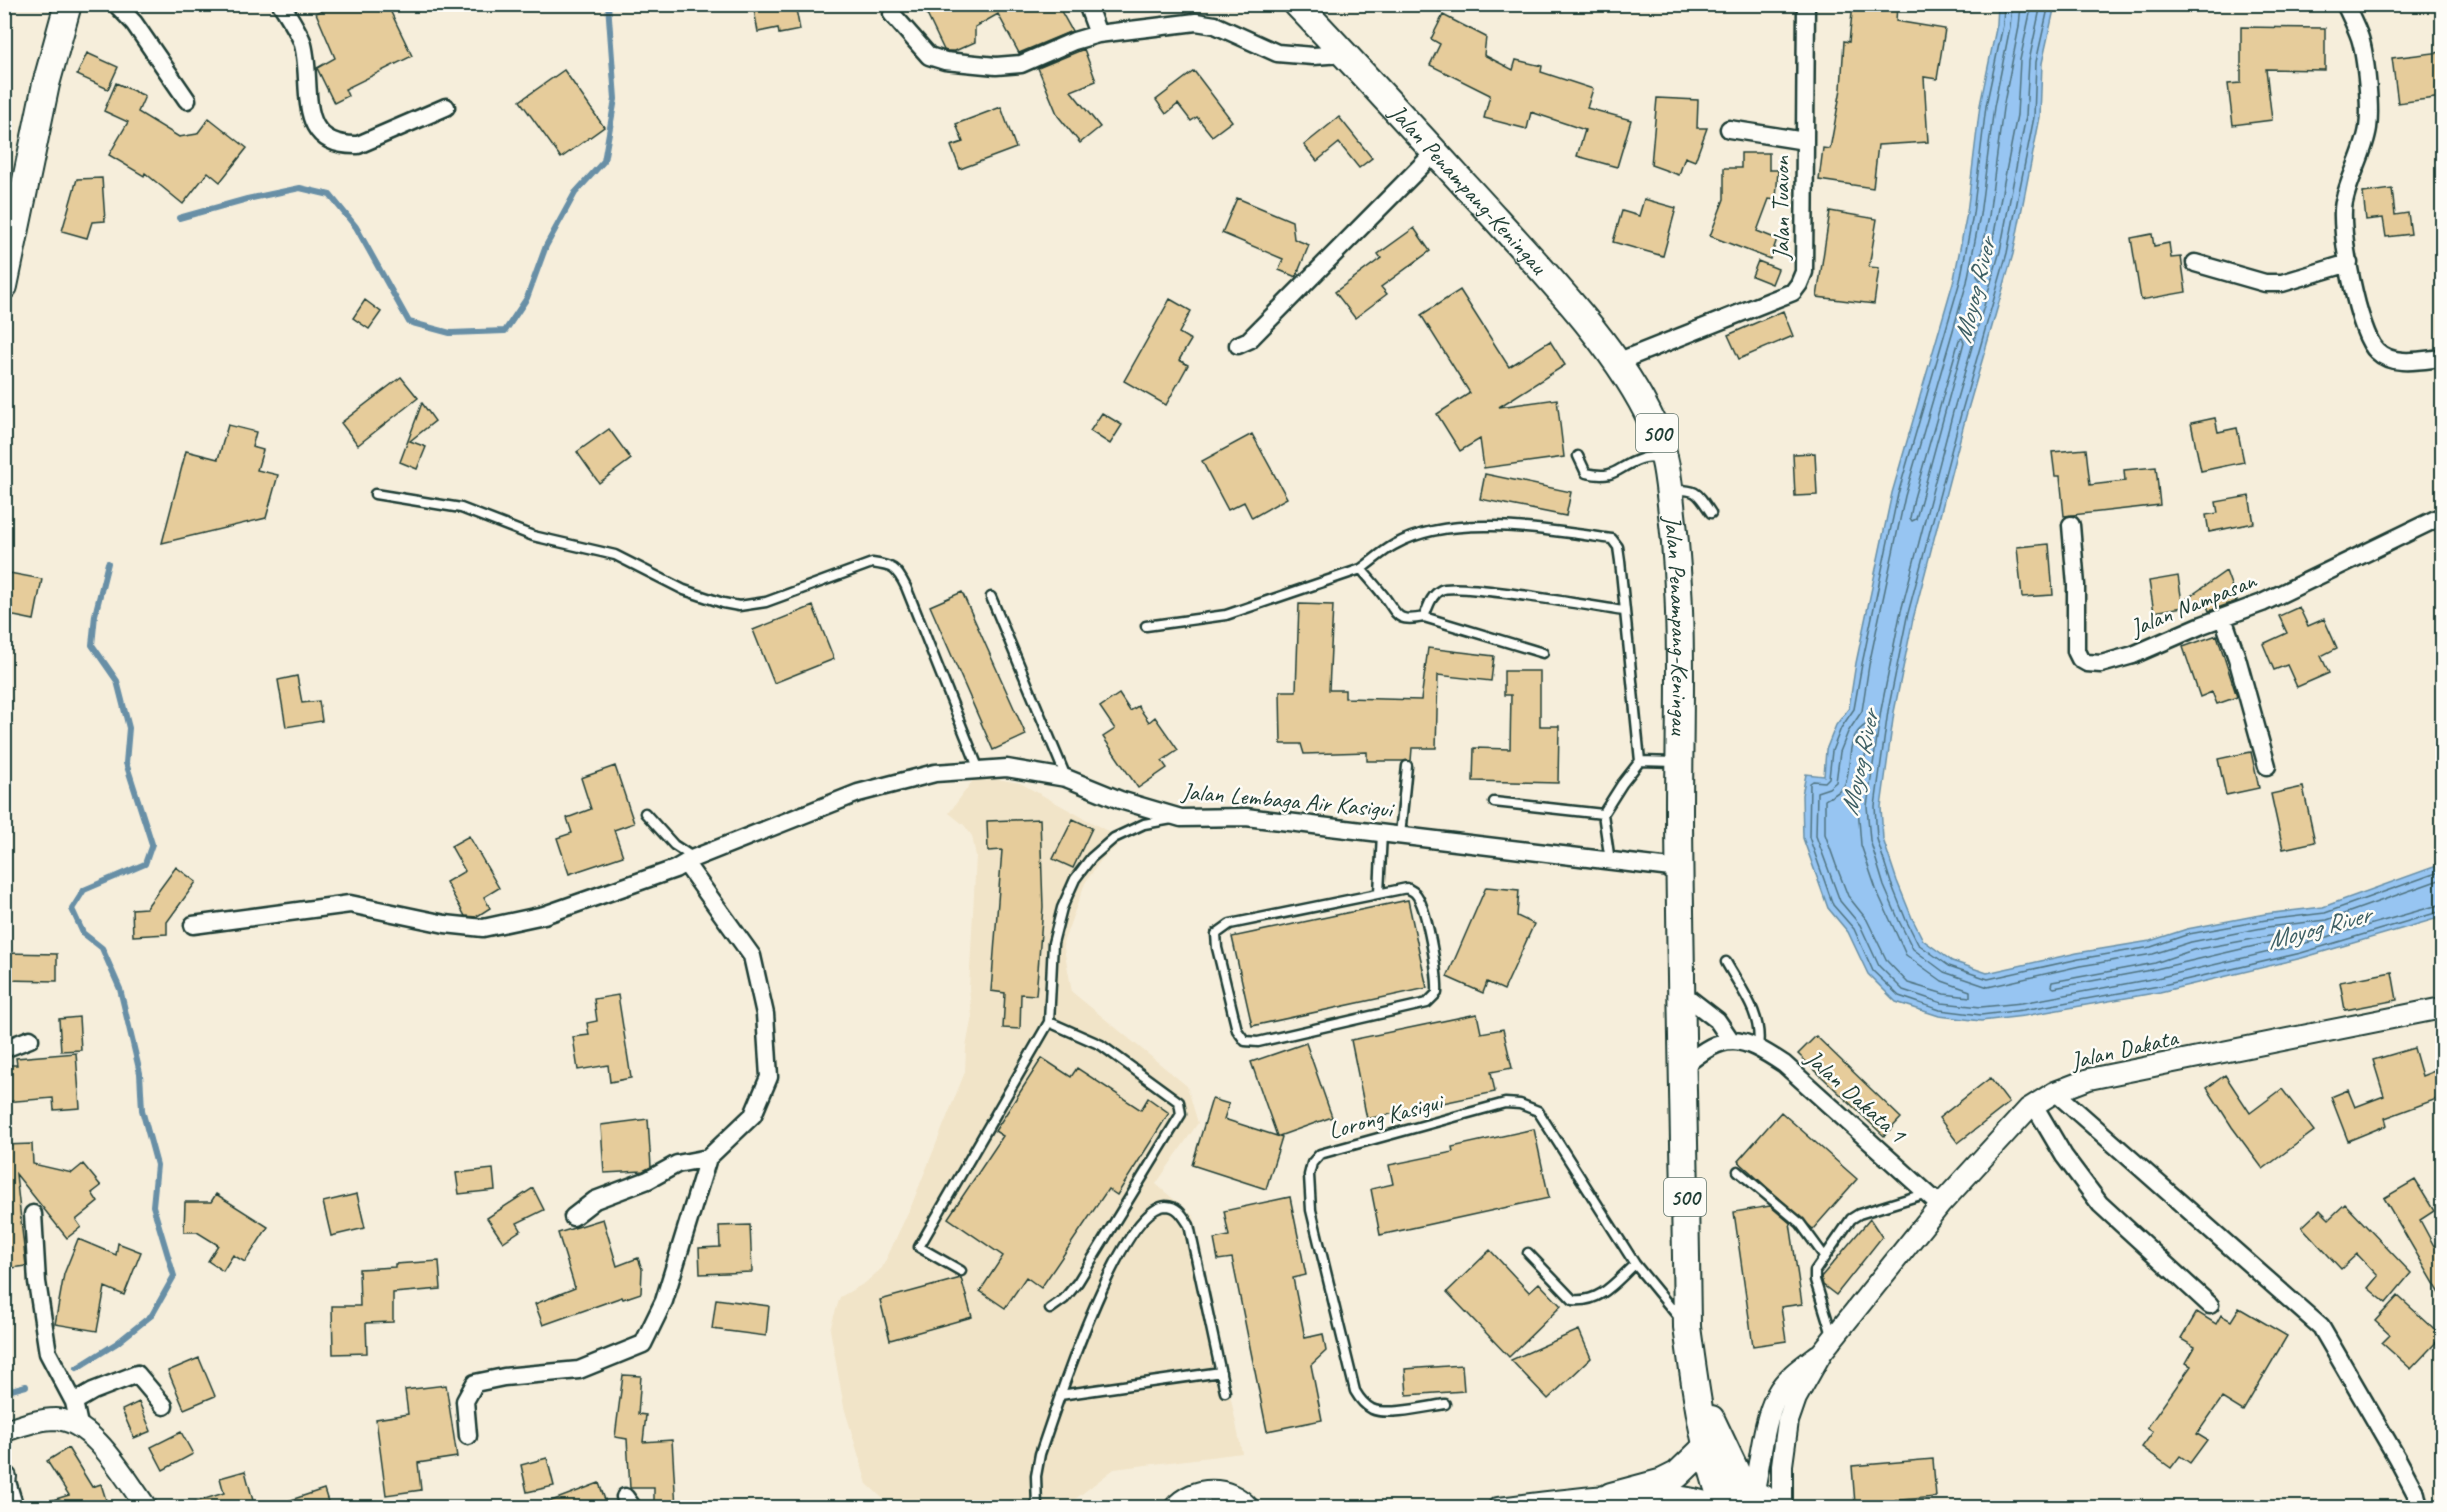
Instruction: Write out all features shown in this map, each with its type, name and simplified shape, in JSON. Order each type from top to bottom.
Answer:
[{"type":"main road","points":[[4,286],[10,224],[68,4]]},
{"type":"main road","name":"Jalan Penampang-Keningau","points":[[1297,4],[1542,270],[1617,362],[1654,424],[1664,456],[1670,490],[1678,577],[1679,869],[1687,1327],[1694,1381],[1717,1504]]},
{"type":"main road","name":"Jalan Penampang-Keningau","points":[[1694,1381],[1738,1476],[1751,1493]]},
{"type":"main road","points":[[1611,1496],[1663,1482],[1677,1475],[1706,1447]]},
{"type":"main road","points":[[1717,1504],[1730,1496],[1751,1493]]},
{"type":"main road","name":"500","points":[[1751,1493],[1764,1498],[1775,1508]]},
{"type":"street","points":[[116,4],[134,23],[187,100]]},
{"type":"street","points":[[281,4],[302,42],[312,120],[322,134],[346,145],[358,145],[446,107]]},
{"type":"street","points":[[1087,4],[1098,34]]},
{"type":"street","name":"Jalan Tuavon","points":[[1617,362],[1793,292],[1799,284],[1804,272],[1806,4]]},
{"type":"street","points":[[2345,4],[2360,38],[2364,57],[2368,117],[2364,144],[2344,202],[2342,222],[2349,263],[2368,339],[2377,352],[2402,361],[2442,358]]},
{"type":"street","points":[[892,14],[929,56],[937,60],[996,66],[1021,64],[1074,41],[1098,34],[1196,22],[1215,26],[1277,53],[1312,56],[1343,54]]},
{"type":"street","points":[[1729,129],[1805,141]]},
{"type":"street","points":[[1238,345],[1249,339],[1435,152]]},
{"type":"street","points":[[2195,264],[2265,283],[2282,283],[2349,263]]},
{"type":"street","name":"Jalan Nampasan","points":[[2071,525],[2076,585],[2076,651],[2087,663],[2101,664],[2133,655],[2262,603],[2442,516]]},
{"type":"street","points":[[2223,618],[2237,658],[2267,766]]},
{"type":"street","name":"Jalan Lembaga Air Kasigui","points":[[193,926],[350,904],[445,924],[483,928],[544,915],[690,861],[858,793],[935,773],[1007,768],[1066,778],[1120,800],[1181,818],[1245,817],[1679,869]]},
{"type":"street","points":[[468,1437],[465,1401],[475,1383],[504,1377],[579,1371],[643,1344],[664,1301],[708,1158],[753,1115],[769,1077],[765,1014],[752,956],[690,861]]},
{"type":"street","points":[[1682,993],[1717,1020],[1730,1039],[1705,1048],[1684,1066]]},
{"type":"street","name":"Jalan Dakata","points":[[1782,1508],[1782,1465],[1788,1421],[1796,1398],[1828,1345],[1934,1199],[2028,1109],[2055,1092],[2089,1079],[2442,1008]]},
{"type":"street","points":[[4,1049],[30,1038]]},
{"type":"street","name":"Jalan Dakata 1","points":[[1730,1039],[1758,1047],[1784,1064],[1934,1199]]},
{"type":"street","points":[[2055,1092],[2320,1328],[2397,1458],[2416,1494],[2419,1508]]},
{"type":"street","points":[[2034,1105],[2064,1156],[2100,1204],[2210,1305]]},
{"type":"street","points":[[573,1217],[595,1200],[648,1180],[677,1164],[708,1158]]},
{"type":"street","points":[[33,1214],[37,1282],[48,1353],[74,1402],[79,1425]]},
{"type":"street","name":"Jalan Dakata","points":[[1751,1493],[1760,1466],[1766,1430],[1778,1393],[1793,1374],[1828,1345]]},
{"type":"street","points":[[74,1402],[137,1374],[164,1406]]},
{"type":"street","points":[[4,1431],[58,1419],[79,1425],[99,1444],[147,1508]]},
{"type":"street","points":[[1760,1466],[1782,1465]]},
{"type":"street","points":[[5,1475],[15,1508]]},
{"type":"street","points":[[1174,1508],[1189,1495],[1204,1490],[1220,1490],[1235,1496],[1249,1508]]},
{"type":"street","points":[[1611,1496],[1639,1501],[1658,1508]]},
{"type":"street","points":[[1498,1508],[1611,1496],[1684,1496],[1717,1504]]},
{"type":"lane","points":[[1578,456],[1586,473],[1600,476],[1617,473],[1641,458],[1664,456]]},
{"type":"lane","points":[[1670,490],[1691,489],[1698,494],[1711,513]]},
{"type":"lane","points":[[375,494],[461,508],[533,536],[615,555],[684,590],[739,606],[766,602],[872,563],[890,566],[899,572],[906,586],[979,770]]},
{"type":"lane","points":[[1146,626],[1226,615],[1361,569],[1396,544],[1436,529],[1524,526],[1612,539],[1618,547],[1640,761],[1603,814],[1610,861]]},
{"type":"lane","points":[[1361,569],[1385,598],[1391,610],[1410,620],[1424,617],[1543,653]]},
{"type":"lane","points":[[1424,617],[1433,596],[1442,589],[1504,593],[1624,611]]},
{"type":"lane","points":[[991,597],[1066,778]]},
{"type":"lane","points":[[1640,761],[1679,762]]},
{"type":"lane","points":[[1400,835],[1407,766]]},
{"type":"lane","points":[[1494,802],[1603,814]]},
{"type":"lane","points":[[645,813],[690,861]]},
{"type":"lane","points":[[961,1271],[919,1247],[1049,1022],[1053,943],[1062,908],[1075,879],[1091,858],[1114,838],[1144,824],[1181,818]]},
{"type":"lane","points":[[1379,893],[1382,832]]},
{"type":"lane","points":[[1407,888],[1416,893],[1423,907],[1438,976],[1437,993],[1427,1003],[1258,1042],[1245,1041],[1237,1030],[1216,948],[1216,934],[1230,924],[1379,893],[1407,888]]},
{"type":"lane","points":[[1726,962],[1757,1018],[1760,1032],[1758,1047]]},
{"type":"lane","points":[[1049,1022],[1101,1045],[1179,1102],[1181,1114],[1078,1282],[1064,1299],[1050,1309]]},
{"type":"lane","name":"Lorong Kasigui","points":[[1445,1404],[1382,1412],[1362,1402],[1355,1391],[1311,1210],[1309,1175],[1312,1163],[1320,1154],[1505,1103],[1531,1106],[1538,1112],[1635,1264],[1687,1327]]},
{"type":"lane","points":[[1738,1171],[1800,1223],[1825,1257]]},
{"type":"lane","points":[[1828,1345],[1815,1271],[1851,1219],[1859,1214],[1934,1199]]},
{"type":"lane","points":[[1037,1508],[1035,1476],[1040,1455],[1092,1309],[1109,1273],[1143,1217],[1154,1209],[1164,1206],[1173,1207],[1180,1211],[1189,1225],[1225,1392]]},
{"type":"lane","points":[[1528,1253],[1573,1300],[1582,1301],[1600,1296],[1635,1264]]},
{"type":"lane","points":[[1060,1395],[1221,1372]]},
{"type":"shaded area","points":[[974,779],[997,779],[1020,783],[1109,832],[1120,843],[1101,860],[1085,883],[1063,943],[1072,992],[1187,1086],[1198,1123],[1156,1184],[1194,1217],[1242,1453],[1114,1469],[1065,1507],[892,1507],[867,1484],[844,1407],[830,1329],[840,1297],[865,1283],[882,1268],[912,1204],[965,1072],[966,1047],[972,1016],[969,988],[976,856],[972,836],[964,825],[949,813]]},
{"type":"water","name":"Moyog River","points":[[1998,5],[2055,5],[2042,63],[2040,117],[2013,254],[1966,416],[1913,619],[1894,712],[1881,807],[1883,839],[1912,918],[1923,940],[1952,961],[1987,973],[2077,953],[2150,941],[2187,929],[2265,914],[2323,907],[2442,864],[2442,917],[2302,958],[2160,992],[2024,1016],[1981,1021],[1939,1016],[1896,1002],[1868,974],[1848,932],[1828,908],[1803,838],[1802,795],[1806,774],[1824,776],[1826,750],[1836,725],[1849,708],[1856,663],[1892,493],[1954,279],[1967,213],[1980,105],[1997,24]]},
{"type":"building","points":[[336,4],[387,4],[412,56],[345,89],[348,96],[334,103],[317,68],[335,58],[316,13]]},
{"type":"building","points":[[753,4],[795,4],[800,30],[779,34],[778,28],[758,32]]},
{"type":"building","points":[[922,4],[1057,4],[1072,31],[1019,53],[998,14],[975,27],[975,42],[955,51],[947,51],[944,50]]},
{"type":"building","points":[[1853,4],[1897,4],[1896,21],[1945,29],[1937,79],[1924,77],[1928,142],[1878,145],[1873,188],[1819,180],[1823,148],[1830,149],[1841,89],[1844,41],[1849,42]]},
{"type":"building","points":[[1443,15],[1486,37],[1484,55],[1513,70],[1516,60],[1542,66],[1541,72],[1593,89],[1587,108],[1631,120],[1617,167],[1577,156],[1585,130],[1531,112],[1527,129],[1484,118],[1490,95],[1430,65],[1440,44],[1431,39]]},
{"type":"building","points":[[2241,27],[2325,28],[2325,70],[2266,69],[2272,120],[2233,125],[2228,84],[2241,83]]},
{"type":"building","points":[[1084,49],[1096,81],[1071,91],[1100,127],[1080,143],[1058,116],[1038,68]]},
{"type":"building","points":[[2442,52],[2442,97],[2398,103],[2392,58]]},
{"type":"building","points":[[87,53],[118,67],[108,89],[77,75]]},
{"type":"building","points":[[564,70],[604,127],[561,158],[520,101]]},
{"type":"building","points":[[1194,71],[1232,121],[1212,136],[1197,117],[1191,121],[1178,104],[1166,114],[1156,100]]},
{"type":"building","points":[[116,83],[145,96],[138,112],[179,137],[197,134],[209,118],[247,148],[220,182],[208,172],[183,204],[145,173],[144,176],[109,155],[128,122],[104,111]]},
{"type":"building","points":[[1657,98],[1698,100],[1697,128],[1707,128],[1695,161],[1685,157],[1679,175],[1651,165]]},
{"type":"building","points":[[1001,107],[1016,148],[960,169],[951,146],[963,142],[956,124]]},
{"type":"building","points":[[1339,117],[1372,158],[1359,168],[1339,143],[1317,161],[1304,145]]},
{"type":"building","points":[[1741,153],[1769,153],[1769,170],[1778,170],[1776,200],[1769,199],[1757,231],[1777,239],[1770,259],[1710,236],[1724,199],[1724,168],[1741,168]]},
{"type":"building","points":[[102,178],[105,221],[92,222],[87,238],[62,231],[77,179]]},
{"type":"building","points":[[2392,189],[2395,215],[2408,213],[2411,234],[2386,237],[2383,218],[2366,220],[2363,193]]},
{"type":"building","points":[[1237,198],[1292,221],[1294,239],[1309,245],[1296,277],[1279,270],[1283,259],[1222,233]]},
{"type":"building","points":[[1644,199],[1676,208],[1663,256],[1613,242],[1622,211],[1639,216]]},
{"type":"building","points":[[1830,211],[1877,219],[1869,267],[1879,268],[1874,304],[1817,297]]},
{"type":"building","points":[[1414,228],[1430,251],[1381,287],[1387,294],[1355,318],[1335,292],[1381,258],[1378,254]]},
{"type":"building","points":[[2152,234],[2154,246],[2169,243],[2171,258],[2181,257],[2186,292],[2141,300],[2131,238]]},
{"type":"building","points":[[1758,261],[1778,269],[1772,284],[1752,276]]},
{"type":"building","points":[[1460,290],[1509,367],[1550,341],[1565,365],[1499,407],[1557,399],[1564,457],[1484,468],[1480,439],[1460,451],[1437,414],[1470,393],[1421,315]]},
{"type":"building","points":[[1170,299],[1191,311],[1179,333],[1191,340],[1179,360],[1188,365],[1166,405],[1124,381]]},
{"type":"building","points":[[365,300],[381,312],[369,329],[353,318]]},
{"type":"building","points":[[1783,311],[1793,336],[1739,359],[1728,335]]},
{"type":"building","points":[[401,377],[418,398],[358,445],[341,423]]},
{"type":"building","points":[[422,403],[435,421],[410,441],[426,447],[417,469],[400,462]]},
{"type":"building","points":[[1102,413],[1122,425],[1110,444],[1090,431]]},
{"type":"building","points":[[2215,418],[2218,432],[2237,428],[2244,462],[2201,471],[2191,423]]},
{"type":"building","points":[[228,425],[256,432],[252,447],[263,450],[257,470],[278,475],[266,518],[162,543],[186,451],[218,459]]},
{"type":"building","points":[[609,429],[631,459],[599,483],[577,452]]},
{"type":"building","points":[[1252,434],[1287,498],[1252,518],[1244,502],[1228,510],[1202,461]]},
{"type":"building","points":[[2086,449],[2090,485],[2125,481],[2124,470],[2156,467],[2160,505],[2064,516],[2060,476],[2055,476],[2052,452]]},
{"type":"building","points":[[1815,453],[1817,495],[1795,496],[1793,454]]},
{"type":"building","points":[[1485,474],[1571,492],[1566,516],[1480,499]]},
{"type":"building","points":[[2249,496],[2254,523],[2209,532],[2206,515],[2218,513],[2216,502]]},
{"type":"building","points":[[2049,544],[2053,595],[2022,597],[2017,547]]},
{"type":"building","points":[[2226,571],[2237,601],[2209,611],[2206,603],[2154,612],[2149,581],[2178,576],[2182,602]]},
{"type":"building","points":[[4,572],[42,579],[34,620],[4,614]]},
{"type":"building","points":[[962,592],[1026,735],[993,750],[930,606]]},
{"type":"building","points":[[1299,604],[1333,605],[1329,690],[1345,690],[1345,698],[1421,700],[1428,648],[1494,656],[1491,681],[1438,675],[1436,748],[1412,748],[1411,761],[1367,761],[1367,752],[1304,754],[1301,744],[1281,744],[1280,691],[1296,691]]},
{"type":"building","points":[[813,606],[834,659],[774,683],[753,630]]},
{"type":"building","points":[[2299,607],[2308,626],[2324,619],[2337,648],[2321,656],[2329,673],[2297,687],[2287,665],[2274,670],[2263,644],[2287,633],[2279,616]]},
{"type":"building","points":[[2217,635],[2237,697],[2217,704],[2212,692],[2200,697],[2183,647]]},
{"type":"building","points":[[1504,671],[1540,671],[1540,726],[1559,726],[1558,783],[1473,781],[1474,748],[1510,749],[1511,695],[1504,695]]},
{"type":"building","points":[[297,676],[302,703],[319,701],[322,721],[286,727],[278,680]]},
{"type":"building","points":[[1119,694],[1130,711],[1138,706],[1149,722],[1155,717],[1178,750],[1162,761],[1167,768],[1138,788],[1103,737],[1115,729],[1100,707]]},
{"type":"building","points":[[2251,752],[2259,788],[2226,795],[2218,759]]},
{"type":"building","points":[[615,766],[634,823],[614,830],[623,856],[569,874],[557,838],[572,833],[567,818],[591,809],[581,778]]},
{"type":"building","points":[[2303,787],[2315,842],[2283,849],[2271,794]]},
{"type":"building","points":[[1040,819],[1043,907],[1036,995],[1021,994],[1020,1029],[1003,1028],[1005,993],[991,991],[1002,850],[988,851],[987,821]]},
{"type":"building","points":[[1073,819],[1092,828],[1073,868],[1053,859]]},
{"type":"building","points":[[469,836],[499,888],[484,897],[490,908],[476,917],[465,916],[446,882],[465,871],[451,846]]},
{"type":"building","points":[[176,867],[196,882],[167,922],[167,934],[133,936],[132,909],[146,908]]},
{"type":"building","points":[[1486,887],[1519,890],[1517,916],[1534,924],[1504,990],[1487,982],[1483,993],[1447,977]]},
{"type":"building","points":[[1408,900],[1427,988],[1252,1026],[1232,937]]},
{"type":"building","points":[[4,953],[57,954],[57,981],[4,980]]},
{"type":"building","points":[[2392,972],[2397,1000],[2345,1010],[2340,982]]},
{"type":"building","points":[[618,995],[631,1078],[610,1082],[608,1065],[578,1070],[573,1037],[589,1035],[587,1023],[597,1021],[594,999]]},
{"type":"building","points":[[1477,1014],[1481,1033],[1503,1029],[1512,1068],[1491,1072],[1495,1092],[1367,1119],[1351,1040]]},
{"type":"building","points":[[79,1017],[81,1050],[61,1051],[59,1019]]},
{"type":"building","points":[[1816,1036],[1901,1118],[1884,1136],[1798,1054]]},
{"type":"building","points":[[1306,1043],[1332,1117],[1279,1136],[1282,1137],[1266,1189],[1192,1165],[1212,1099],[1229,1104],[1224,1119],[1277,1136],[1251,1062]]},
{"type":"building","points":[[2414,1048],[2422,1076],[2442,1068],[2442,1097],[2385,1118],[2387,1125],[2348,1141],[2331,1097],[2348,1090],[2355,1107],[2384,1096],[2373,1060]]},
{"type":"building","points":[[76,1053],[80,1108],[54,1110],[53,1098],[4,1102],[4,1065],[17,1065],[16,1058]]},
{"type":"building","points":[[1042,1058],[1071,1077],[1077,1068],[1141,1110],[1148,1098],[1169,1113],[1117,1195],[1108,1189],[1041,1288],[1026,1277],[1005,1308],[980,1291],[1003,1256],[948,1218],[1003,1136],[995,1131]]},
{"type":"building","points":[[2225,1075],[2250,1113],[2282,1089],[2314,1131],[2263,1169],[2207,1088]]},
{"type":"building","points":[[1990,1078],[2009,1103],[1958,1143],[1939,1118]]},
{"type":"building","points":[[1781,1112],[1857,1179],[1813,1229],[1738,1161]]},
{"type":"building","points":[[648,1119],[651,1167],[643,1171],[604,1173],[601,1125]]},
{"type":"building","points":[[1534,1129],[1549,1198],[1380,1235],[1371,1189],[1393,1184],[1389,1165],[1453,1152],[1452,1147]]},
{"type":"building","points":[[32,1144],[33,1164],[72,1173],[83,1164],[101,1186],[92,1193],[98,1202],[76,1220],[81,1227],[67,1238],[16,1174],[26,1266],[4,1269],[4,1163],[7,1163],[4,1159],[4,1145]]},
{"type":"building","points":[[493,1169],[495,1190],[459,1194],[456,1173]]},
{"type":"building","points":[[2415,1180],[2434,1211],[2420,1220],[2434,1246],[2442,1241],[2442,1297],[2384,1198]]},
{"type":"building","points":[[533,1188],[544,1210],[517,1223],[521,1230],[503,1242],[487,1218]]},
{"type":"building","points":[[216,1194],[268,1227],[245,1262],[233,1255],[223,1271],[208,1261],[218,1245],[197,1232],[184,1232],[185,1202],[211,1202]]},
{"type":"building","points":[[357,1194],[365,1228],[331,1236],[323,1202]]},
{"type":"building","points":[[1290,1197],[1306,1275],[1293,1278],[1305,1338],[1323,1334],[1326,1351],[1311,1365],[1322,1420],[1267,1431],[1232,1258],[1218,1260],[1214,1239],[1229,1236],[1224,1211]]},
{"type":"building","points":[[2345,1204],[2411,1273],[2386,1303],[2368,1288],[2378,1276],[2357,1254],[2341,1269],[2302,1227],[2320,1210],[2329,1219]]},
{"type":"building","points":[[1770,1206],[1790,1223],[1802,1304],[1781,1307],[1786,1341],[1753,1346],[1734,1212]]},
{"type":"building","points":[[603,1219],[617,1266],[638,1258],[642,1269],[641,1293],[623,1299],[622,1297],[543,1325],[535,1304],[575,1288],[558,1233]]},
{"type":"building","points":[[1870,1219],[1882,1237],[1836,1295],[1823,1285],[1821,1277]]},
{"type":"building","points":[[750,1225],[752,1272],[700,1274],[699,1248],[720,1247],[719,1226]]},
{"type":"building","points":[[78,1239],[116,1255],[118,1243],[141,1252],[124,1295],[105,1287],[97,1331],[55,1324],[64,1274]]},
{"type":"building","points":[[1490,1250],[1529,1292],[1539,1283],[1561,1306],[1509,1357],[1447,1292]]},
{"type":"building","points":[[439,1261],[441,1289],[393,1293],[393,1322],[366,1323],[367,1353],[333,1354],[332,1306],[360,1306],[359,1269]]},
{"type":"building","points":[[961,1278],[972,1317],[890,1340],[880,1300]]},
{"type":"building","points":[[2398,1296],[2442,1336],[2411,1369],[2382,1343],[2390,1335],[2375,1321]]},
{"type":"building","points":[[716,1299],[769,1306],[766,1336],[712,1329]]},
{"type":"building","points":[[2239,1308],[2287,1336],[2243,1411],[2222,1398],[2197,1434],[2207,1440],[2190,1463],[2180,1456],[2171,1468],[2142,1447],[2153,1432],[2147,1428],[2191,1366],[2186,1363],[2195,1347],[2181,1339],[2197,1312],[2216,1324],[2221,1315],[2231,1321]]},
{"type":"building","points":[[1579,1330],[1591,1358],[1548,1399],[1511,1360]]},
{"type":"building","points":[[199,1358],[215,1396],[184,1409],[168,1371]]},
{"type":"building","points":[[1462,1365],[1464,1391],[1407,1395],[1405,1369]]},
{"type":"building","points":[[623,1375],[641,1376],[638,1414],[646,1415],[643,1442],[672,1440],[676,1508],[654,1508],[654,1488],[630,1488],[627,1439],[615,1437]]},
{"type":"building","points":[[446,1385],[457,1457],[418,1463],[421,1490],[386,1495],[376,1419],[408,1414],[405,1390]]},
{"type":"building","points":[[139,1402],[151,1431],[134,1438],[122,1410]]},
{"type":"building","points":[[181,1432],[193,1454],[163,1470],[151,1447]]},
{"type":"building","points":[[68,1448],[92,1487],[101,1484],[106,1500],[101,1503],[103,1508],[40,1508],[39,1504],[69,1495],[47,1461]]},
{"type":"building","points":[[547,1458],[554,1486],[527,1492],[521,1465]]},
{"type":"building","points":[[1933,1459],[1936,1497],[1855,1504],[1852,1466]]},
{"type":"building","points":[[245,1471],[255,1508],[192,1508],[192,1503],[224,1493],[220,1478]]},
{"type":"building","points":[[599,1483],[608,1508],[538,1508],[538,1506]]},
{"type":"building","points":[[324,1489],[330,1508],[277,1508],[276,1505]]},
{"type":"waterway","points":[[179,218],[247,199],[300,188],[330,195],[356,227],[409,322],[450,333],[505,331],[527,298],[546,246],[575,193],[604,161],[615,99],[608,4]]},
{"type":"waterway","points":[[77,1368],[117,1343],[152,1315],[174,1276],[153,1206],[157,1165],[142,1110],[140,1073],[120,989],[102,948],[83,933],[72,909],[84,890],[145,864],[152,844],[126,763],[129,728],[117,681],[92,645],[95,615],[108,563]]},
{"type":"waterway","points":[[4,1392],[26,1386]]}]
